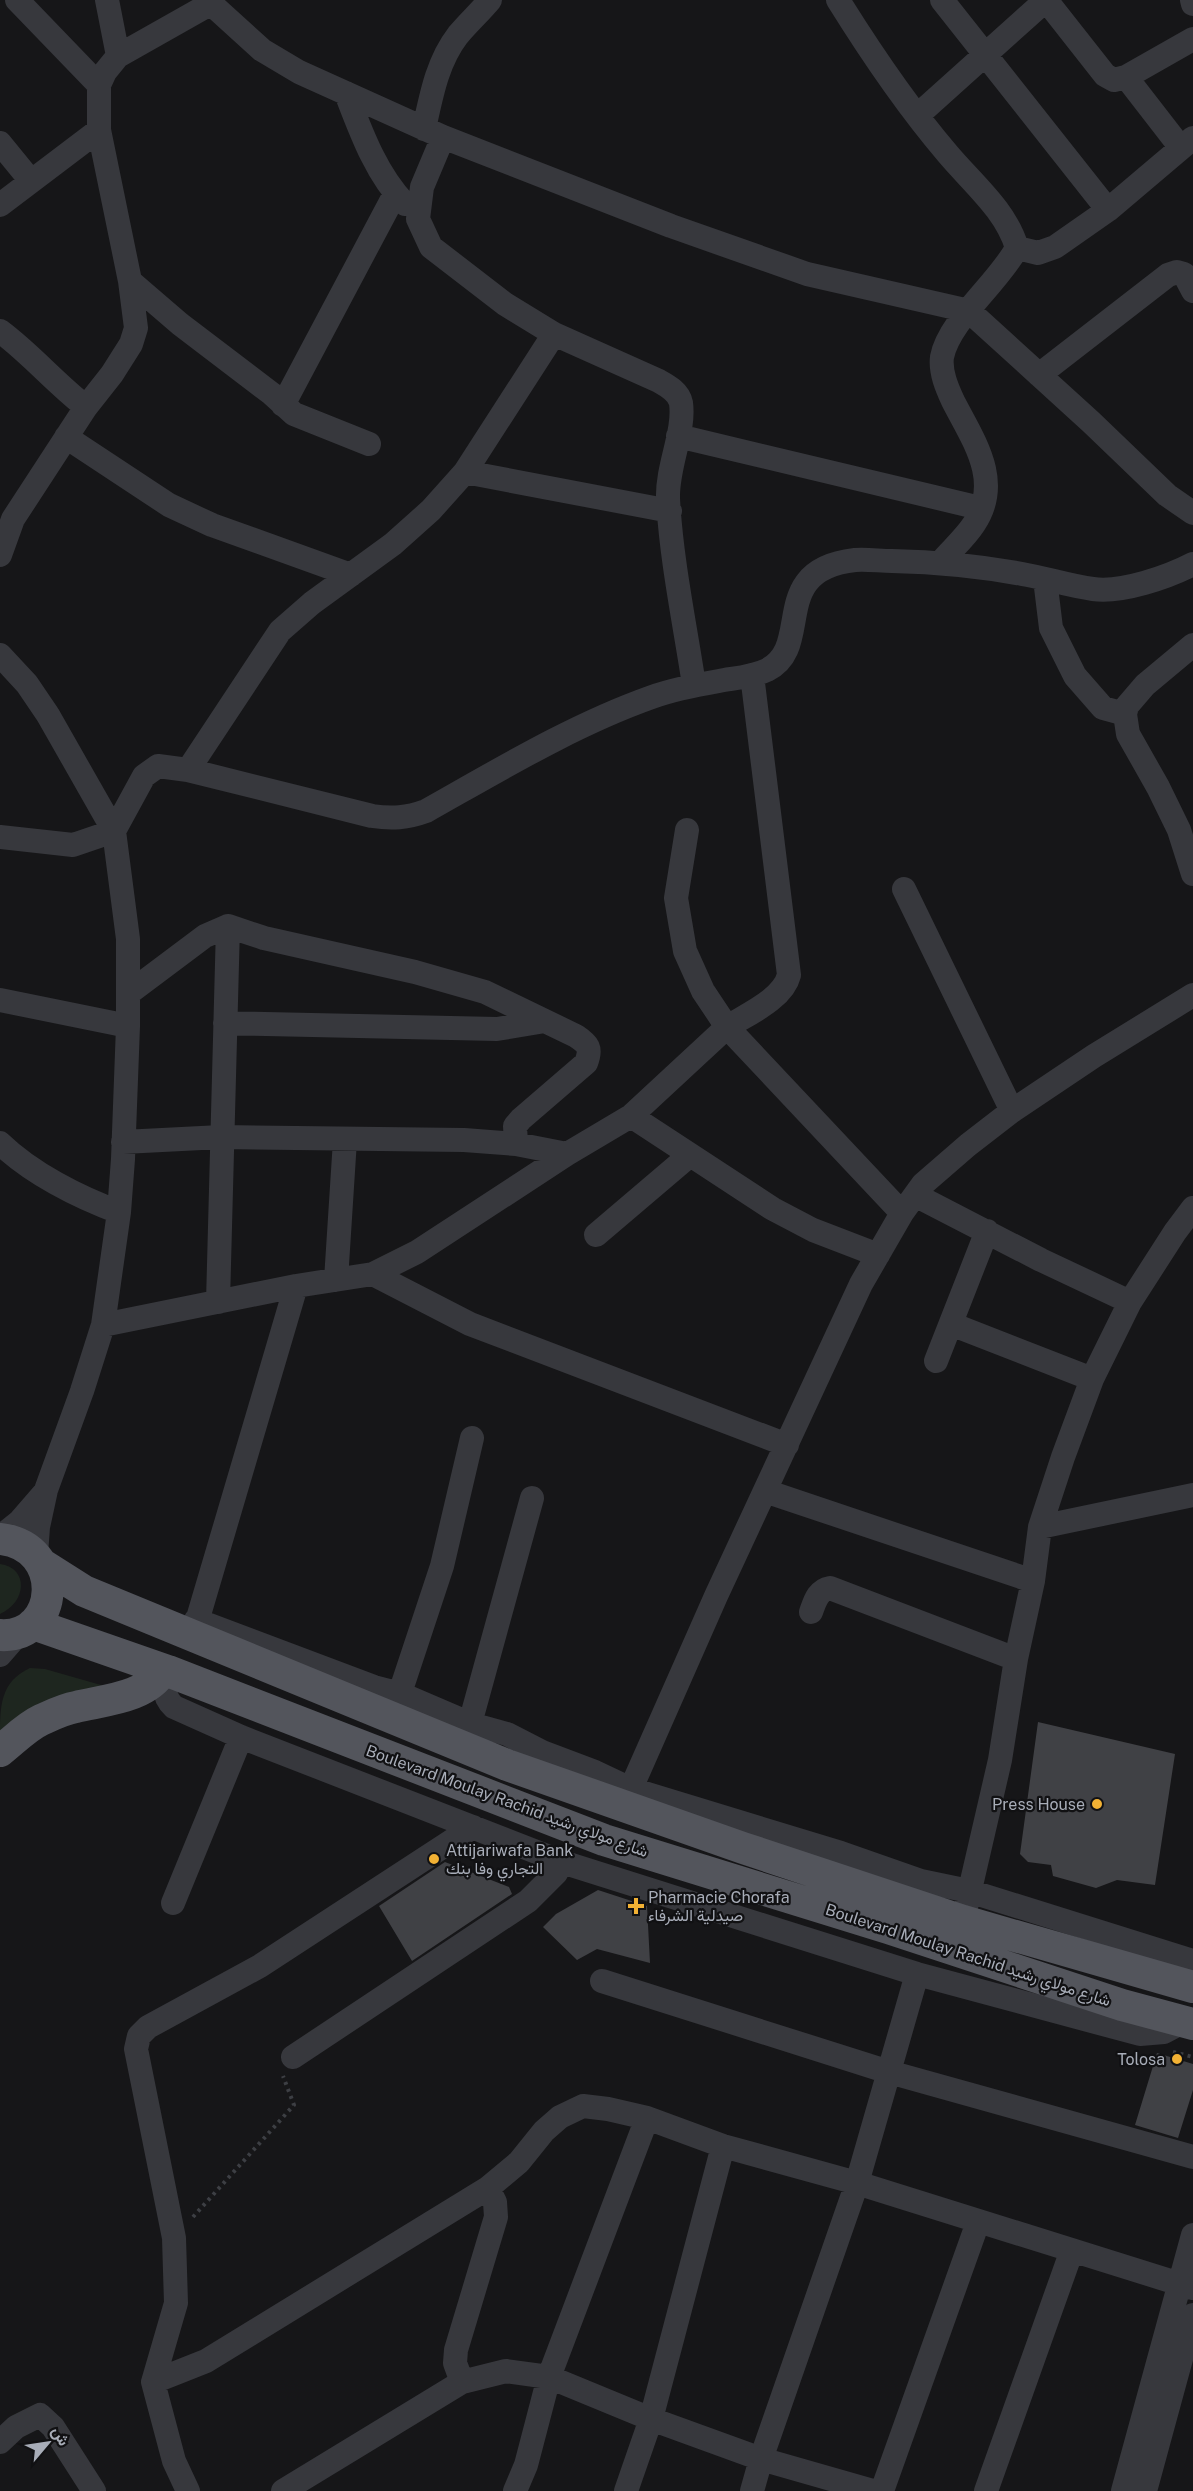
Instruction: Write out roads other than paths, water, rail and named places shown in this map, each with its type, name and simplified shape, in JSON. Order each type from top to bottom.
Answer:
[{"type":"main road","name":"Boulevard Moulay Rachid شارع مولاي رشيد","points":[[0,1538],[25,1545],[40,1560],[84,1591],[194,1627],[627,1797],[966,1906],[1193,1987]]},
{"type":"main road","points":[[18,1630],[43,1611],[48,1596],[48,1580],[40,1560]]},
{"type":"main road","name":"Boulevard Moulay Rachid شارع مولاي رشيد","points":[[18,1630],[72,1636],[604,1840],[888,1928],[1122,2005],[1188,2023]]},
{"type":"main road","points":[[0,1751],[38,1721],[73,1707],[130,1693],[153,1682],[165,1671]]},
{"type":"street","points":[[17,0],[99,85]]},
{"type":"street","points":[[107,0],[118,56]]},
{"type":"street","points":[[418,219],[422,187],[434,133],[434,82],[457,36],[490,0]]},
{"type":"street","points":[[838,0],[872,56],[946,153],[1002,216],[1017,248]]},
{"type":"street","points":[[942,0],[1108,210]]},
{"type":"street","points":[[918,115],[1046,0],[1105,75],[1114,80],[1126,77],[1193,39]]},
{"type":"street","points":[[0,555],[13,519],[86,407],[112,374],[131,344],[136,328],[130,281],[99,130],[99,85],[105,72],[118,56],[209,2],[262,50],[299,72],[434,133],[671,226],[807,274],[969,311],[1167,495],[1193,513]]},
{"type":"street","points":[[1017,248],[1038,253],[1049,250],[1108,210],[1187,143],[1126,77]]},
{"type":"street","points":[[346,93],[363,139],[395,194],[418,219],[431,247],[505,304],[554,334],[671,387],[681,399],[682,420],[672,458],[668,497],[694,685]]},
{"type":"street","points":[[0,205],[99,130]]},
{"type":"street","points":[[0,143],[31,181]]},
{"type":"street","points":[[283,405],[395,194]]},
{"type":"street","points":[[941,562],[975,523],[986,498],[986,477],[982,456],[948,391],[942,360],[951,335],[1004,269],[1017,248]]},
{"type":"street","points":[[1039,375],[1167,276],[1177,272],[1184,274],[1193,291]]},
{"type":"street","points":[[130,281],[180,324],[294,414],[369,444]]},
{"type":"street","points":[[0,331],[36,359],[59,386],[86,407]]},
{"type":"street","points":[[188,770],[280,631],[312,603],[393,544],[431,510],[465,472],[554,334]]},
{"type":"street","points":[[678,436],[980,508]]},
{"type":"street","points":[[66,437],[169,505],[212,525],[351,575]]},
{"type":"street","points":[[465,472],[670,511]]},
{"type":"street","points":[[0,837],[73,845],[114,831],[144,776],[159,765],[188,770],[372,816],[392,819],[409,817],[426,811],[528,753],[615,712],[654,696],[694,685],[752,675],[769,669],[785,652],[789,644],[794,612],[802,587],[819,571],[855,560],[941,562],[1096,590],[1159,580],[1193,564]]},
{"type":"street","points":[[1045,579],[1051,628],[1075,676],[1103,708],[1125,714]]},
{"type":"street","points":[[1193,645],[1145,686],[1127,706],[1125,714],[1128,734],[1179,830],[1193,874]]},
{"type":"street","points":[[0,655],[27,684],[48,715],[114,831],[128,939],[129,993],[123,1142],[118,1212],[103,1324],[82,1391],[46,1490],[38,1527],[40,1560]]},
{"type":"street","points":[[103,1324],[296,1286],[373,1274],[417,1252],[567,1154],[632,1116],[727,1027],[762,1005],[783,988],[789,975],[752,675]]},
{"type":"street","points":[[687,830],[676,898],[685,951],[703,991],[727,1027],[908,1204],[987,1232],[1130,1302]]},
{"type":"street","points":[[904,889],[1012,1111]]},
{"type":"street","points":[[129,993],[205,936],[228,926],[264,938],[415,972],[485,992],[588,1044],[591,1052],[586,1063],[515,1126],[516,1144]]},
{"type":"street","points":[[218,1302],[228,926]]},
{"type":"street","points":[[627,1797],[861,1284],[908,1204],[923,1184],[968,1144],[1012,1111],[1094,1056],[1193,995]]},
{"type":"street","points":[[0,1000],[128,1026]]},
{"type":"street","points":[[225,1023],[496,1029],[545,1021]]},
{"type":"street","points":[[632,1116],[773,1209],[803,1225],[878,1255]]},
{"type":"street","points":[[123,1142],[221,1137],[464,1140],[516,1144],[567,1154]]},
{"type":"street","points":[[336,1280],[345,1140]]},
{"type":"street","points":[[0,1143],[12,1154],[84,1199],[118,1212]]},
{"type":"street","points":[[596,1235],[690,1155]]},
{"type":"street","points":[[1193,1208],[1174,1232],[1130,1302],[1092,1378],[1040,1527],[1033,1581],[1016,1659],[1000,1760],[966,1906],[1193,1960]]},
{"type":"street","points":[[936,1361],[987,1232]]},
{"type":"street","points":[[373,1274],[470,1324],[787,1445]]},
{"type":"street","points":[[194,1627],[296,1286]]},
{"type":"street","points":[[951,1324],[1092,1378]]},
{"type":"street","points":[[396,1706],[442,1566],[472,1438]]},
{"type":"street","points":[[0,1538],[19,1522],[46,1490]]},
{"type":"street","points":[[765,1491],[1033,1581]]},
{"type":"street","points":[[1040,1527],[1193,1495]]},
{"type":"street","points":[[467,1736],[532,1498]]},
{"type":"street","points":[[811,1612],[818,1595],[823,1589],[830,1588],[1016,1659]]},
{"type":"street","points":[[0,1655],[18,1630]]},
{"type":"street","points":[[165,1671],[164,1689],[174,1707]]},
{"type":"street","points":[[130,1693],[158,1700],[241,1737],[562,1862],[917,1974],[1140,2034],[1164,2032],[1188,2023]]},
{"type":"street","points":[[173,1903],[241,1737]]},
{"type":"street","points":[[188,2491],[174,2461],[153,2382],[176,2303],[174,2238],[136,2049],[139,2036],[148,2026],[260,1966],[473,1827]]},
{"type":"street","points":[[293,2057],[528,1901],[556,1873],[562,1862]]},
{"type":"street","points":[[752,2491],[761,2459],[857,2183],[917,1974]]},
{"type":"street","points":[[602,1981],[889,2072],[1193,2157]]},
{"type":"street","points":[[153,2382],[206,2361],[488,2188],[519,2162],[544,2131],[560,2118],[583,2106],[647,2118],[723,2146],[857,2183],[1186,2286]]},
{"type":"street","points":[[515,2491],[526,2465],[549,2377],[647,2118]]},
{"type":"street","points":[[626,2491],[651,2419],[723,2146]]},
{"type":"street","points":[[462,2382],[455,2363],[456,2350],[496,2217],[495,2202],[488,2188]]},
{"type":"street","points":[[882,2491],[978,2222]]},
{"type":"street","points":[[1123,2491],[1186,2286],[1193,2235]]},
{"type":"street","points":[[986,2491],[1072,2250]]},
{"type":"street","points":[[1145,2491],[1193,2315]]},
{"type":"street","points":[[283,2491],[462,2382],[506,2371],[549,2377],[651,2419],[761,2459],[873,2491]]},
{"type":"street","points":[[0,2442],[16,2427],[40,2415],[53,2427],[94,2491]]},
{"type":"place","name":"Press House","points":[[1097,1804]]},
{"type":"place","name":"Attijariwafa Bank التجاري وفا بنك","points":[[434,1859]]},
{"type":"place","name":"Pharmacie Chorafa صيدلية الشرفاء","points":[[636,1906]]},
{"type":"place","name":"Tolosa","points":[[1177,2059]]}]
